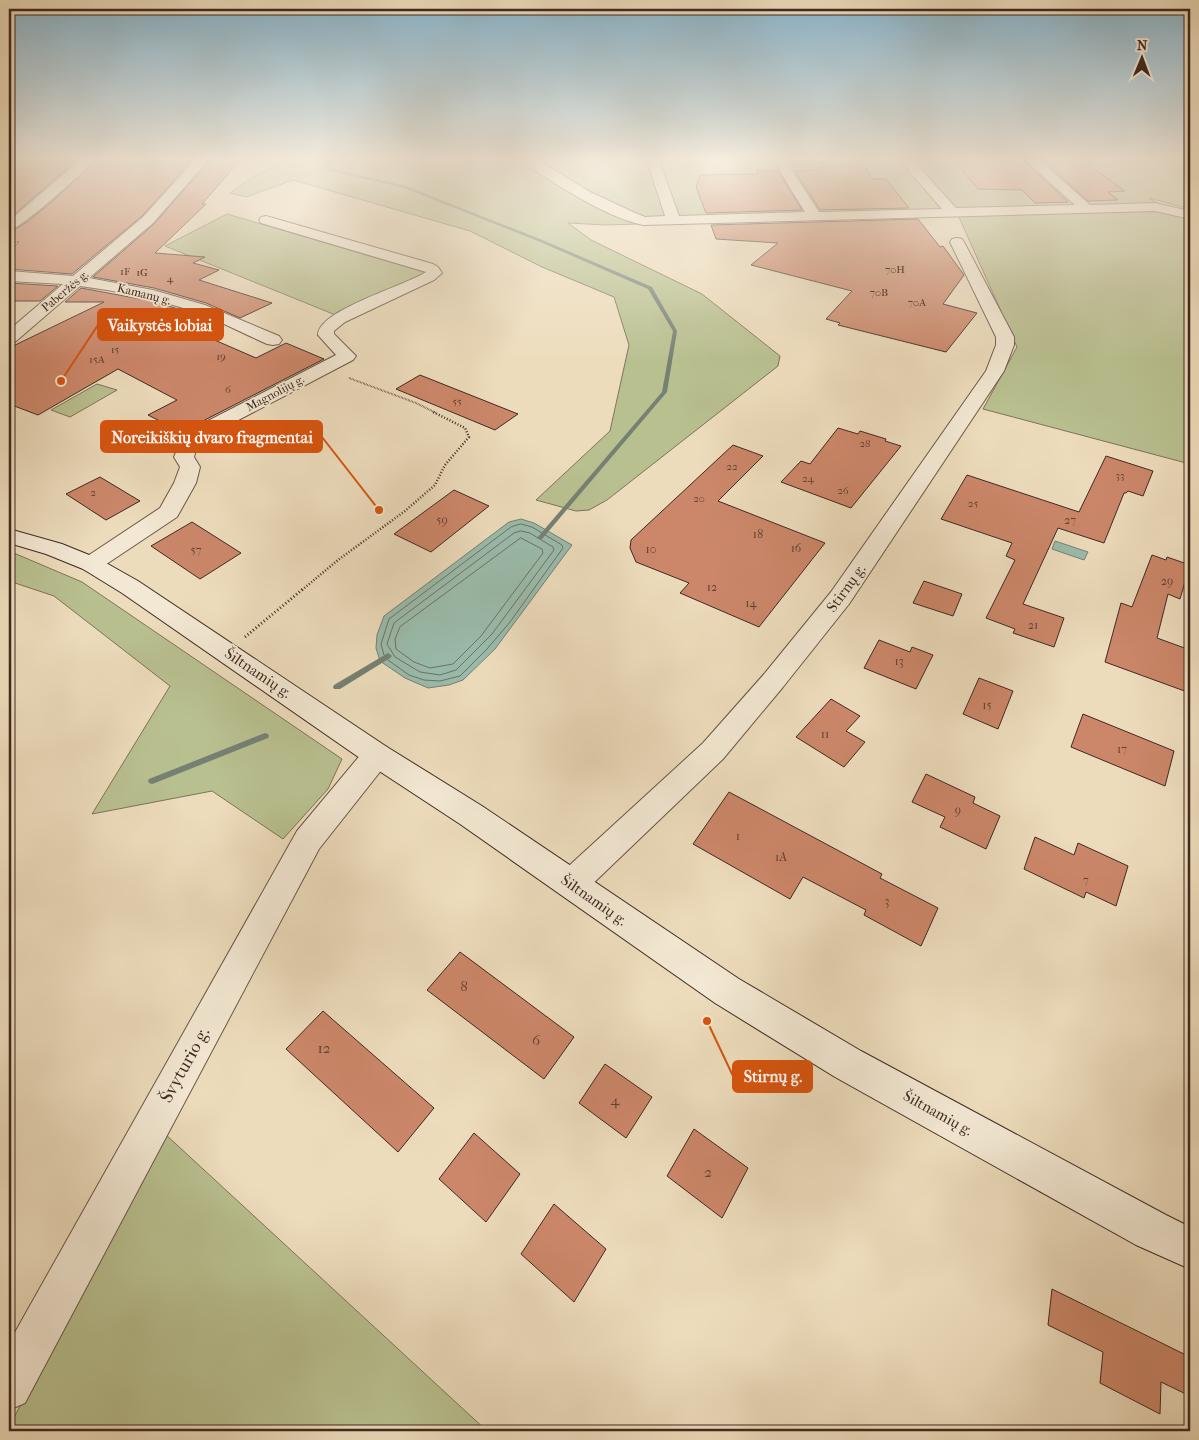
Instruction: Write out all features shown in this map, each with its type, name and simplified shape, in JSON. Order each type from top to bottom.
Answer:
[{"type":"street","name":"Paberžės g.","points":[[9,338],[142,225]]},
{"type":"street","name":"Magnolijų g.","points":[[91,564],[169,512],[185,483],[190,467],[184,457],[188,444],[203,431],[347,356],[326,335],[326,330],[331,325],[339,318],[434,273],[428,267],[284,225]]},
{"type":"street","name":"Stirnų g.","points":[[571,884],[712,751],[774,680],[840,598],[995,371],[1005,344],[1005,337],[957,242]]},
{"type":"street","name":"Kamanų g.","points":[[9,276],[77,281],[129,288],[201,309],[273,340]]},
{"type":"street","name":"Šiltnamių g.","points":[[9,536],[54,549],[91,564],[130,588],[377,754],[471,814],[726,991],[848,1064],[1142,1225],[1190,1248]]},
{"type":"street","name":"Švyturio g.","points":[[9,1387],[308,840],[377,754]]},
{"type":"path","points":[[227,652],[338,560],[405,510],[435,484],[445,465],[469,437],[465,428],[416,403],[321,369]]},
{"type":"green space","points":[[205,225],[265,225],[428,273],[338,316],[165,246]]},
{"type":"green space","points":[[450,225],[571,225],[591,240],[702,294],[780,356],[778,366],[607,500],[589,510],[576,511],[536,500],[610,431],[629,345],[614,297],[542,267],[470,231]]},
{"type":"green space","points":[[963,225],[1190,225],[1190,464],[983,409],[1017,347]]},
{"type":"green space","points":[[97,384],[117,390],[70,417],[51,410]]},
{"type":"green space","points":[[9,551],[82,582],[342,759],[328,789],[283,839],[212,791],[92,814],[170,686],[54,596],[9,581]]},
{"type":"green space","points":[[164,1133],[487,1431],[9,1431],[9,1427]]},
{"type":"water","points":[[521,519],[534,523],[572,545],[495,649],[463,680],[449,685],[428,688],[405,678],[380,661],[376,648],[377,635],[384,616],[509,522]]},
{"type":"water","points":[[1055,541],[1088,552],[1084,560],[1052,549]]},
{"type":"building","points":[[22,225],[131,225],[72,274],[9,269],[9,251],[19,242],[9,242],[9,233]]},
{"type":"building","points":[[153,225],[184,225],[155,253],[205,257],[193,263],[219,270],[199,280],[272,303],[240,318],[206,303],[154,288],[93,277]]},
{"type":"building","points":[[711,225],[923,225],[940,247],[943,246],[964,275],[943,304],[977,313],[946,352],[838,325],[840,323],[826,319],[852,291],[751,265],[778,243],[716,239]]},
{"type":"building","points":[[9,283],[58,286],[40,301],[9,301]]},
{"type":"building","points":[[81,288],[151,301],[202,316],[223,326],[203,335],[256,358],[286,343],[324,359],[195,425],[185,434],[148,415],[177,400],[118,369],[38,415],[9,404],[9,348],[104,302],[65,302]]},
{"type":"building","points":[[420,375],[518,414],[495,430],[396,389]]},
{"type":"building","points":[[838,428],[858,434],[860,431],[901,446],[851,508],[781,482],[801,461],[810,464]]},
{"type":"building","points":[[733,445],[763,456],[718,501],[825,543],[759,627],[680,593],[689,583],[636,562],[630,548],[631,540]]},
{"type":"building","points":[[1106,456],[1153,471],[1143,496],[1128,491],[1124,493],[1104,543],[1058,528],[1023,604],[1064,618],[1054,647],[1013,633],[1015,629],[986,618],[1015,560],[1006,556],[1012,543],[941,519],[967,475],[1079,512]]},
{"type":"building","points":[[100,477],[140,501],[106,520],[66,494]]},
{"type":"building","points":[[454,490],[489,506],[431,552],[394,534]]},
{"type":"building","points":[[192,522],[241,553],[200,579],[151,546]]},
{"type":"building","points":[[1152,555],[1166,560],[1167,557],[1190,565],[1180,599],[1168,594],[1157,638],[1190,650],[1190,693],[1105,662],[1121,603],[1132,607]]},
{"type":"building","points":[[924,581],[962,594],[953,616],[913,603]]},
{"type":"building","points":[[879,640],[910,652],[912,647],[933,655],[916,689],[864,668]]},
{"type":"building","points":[[979,678],[1013,691],[998,729],[963,714]]},
{"type":"building","points":[[831,699],[860,716],[846,731],[865,742],[844,767],[796,737]]},
{"type":"building","points":[[1083,714],[1174,751],[1165,786],[1071,747]]},
{"type":"building","points":[[926,774],[975,797],[973,803],[1000,816],[986,849],[940,827],[945,817],[912,802]]},
{"type":"building","points":[[729,792],[882,874],[880,878],[938,908],[921,946],[864,915],[866,910],[803,877],[790,899],[693,844]]},
{"type":"building","points":[[1035,837],[1074,855],[1078,843],[1128,866],[1116,906],[1086,892],[1084,898],[1024,869]]},
{"type":"building","points":[[460,952],[574,1037],[544,1079],[427,990]]},
{"type":"building","points":[[323,1011],[434,1108],[398,1152],[286,1049]]},
{"type":"building","points":[[605,1064],[652,1097],[626,1138],[579,1103]]},
{"type":"building","points":[[694,1129],[748,1168],[722,1218],[667,1176]]},
{"type":"building","points":[[474,1133],[520,1174],[486,1222],[439,1179]]},
{"type":"building","points":[[554,1204],[606,1249],[574,1302],[521,1254]]},
{"type":"building","points":[[1052,1289],[1190,1357],[1190,1396],[1161,1382],[1160,1414],[1100,1383],[1103,1352],[1048,1325]]},
{"type":"waterway","points":[[502,225],[650,288],[675,331],[664,392],[540,538]]},
{"type":"waterway","points":[[337,687],[388,656]]},
{"type":"waterway","points":[[152,781],[265,736]]},
{"type":"place","name":"Vaikystės lobiai","points":[[61,381]]},
{"type":"place","name":"Noreikiškių dvaro fragmentai","points":[[379,510]]},
{"type":"place","name":"Stirnų g.","points":[[707,1021]]}]
